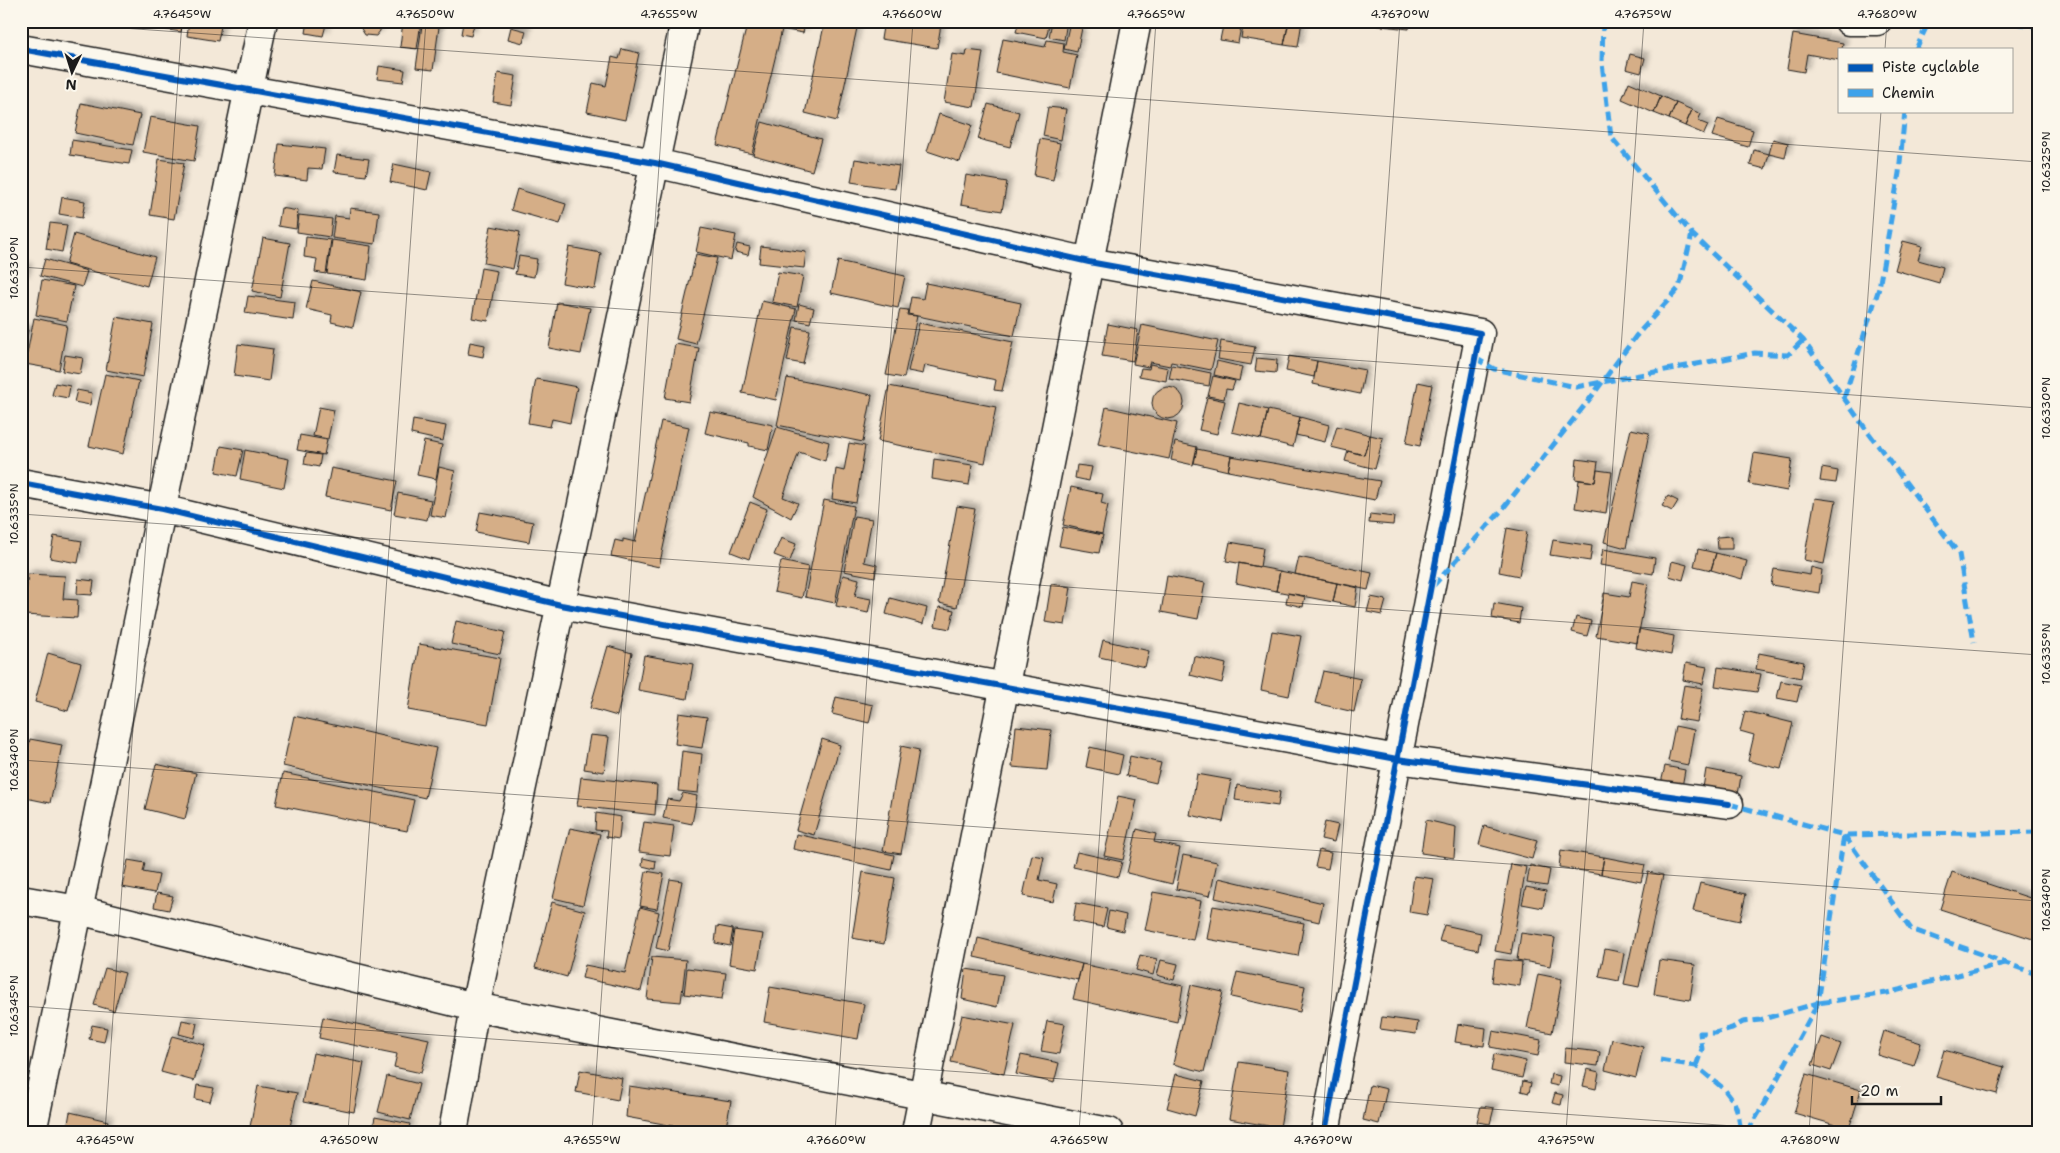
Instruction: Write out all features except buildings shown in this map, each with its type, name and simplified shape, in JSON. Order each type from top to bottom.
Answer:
[{"type":"street","points":[[32,1132],[263,21]]},
{"type":"street","points":[[453,1132],[475,1007],[685,21]]},
{"type":"street","points":[[916,1132],[1138,21]]},
{"type":"street","points":[[1849,21],[1877,21]]},
{"type":"street","points":[[21,49],[655,163],[1089,262],[1480,333],[1325,1132]]},
{"type":"street","points":[[21,483],[162,509],[561,606],[1005,685],[1397,758],[1729,804]]},
{"type":"street","points":[[21,900],[78,910],[475,1007],[923,1097],[1109,1132]]},
{"type":"marked path","points":[[1603,21],[1602,63],[1611,137],[1692,234],[1803,340],[1865,428],[1959,554],[1974,642]]},
{"type":"marked path","points":[[1916,48],[1929,21]]},
{"type":"marked path","points":[[2002,21],[2039,27]]},
{"type":"marked path","points":[[1844,398],[1879,288],[1899,173],[1905,112]]},
{"type":"marked path","points":[[1433,586],[1501,511],[1592,396],[1636,336],[1679,288],[1692,234]]},
{"type":"marked path","points":[[1475,358],[1494,369],[1576,387],[1755,353],[1788,355],[1803,340]]},
{"type":"marked path","points":[[1729,804],[1844,835],[1911,929],[2039,975]]},
{"type":"marked path","points":[[1696,1066],[1702,1049],[1700,1033],[1715,1033],[1732,1028],[1743,1022],[1760,1020],[1818,1003],[1844,835],[2039,832]]},
{"type":"marked path","points":[[1747,1132],[1818,1003],[1887,993],[2005,963]]},
{"type":"marked path","points":[[1660,1060],[1696,1066],[1724,1089],[1734,1102],[1741,1132]]},
{"type":"cycle path","points":[[21,49],[655,163],[1089,262],[1480,333],[1325,1132]]},
{"type":"cycle path","points":[[21,483],[162,509],[561,605],[1397,759],[1729,804]]}]
